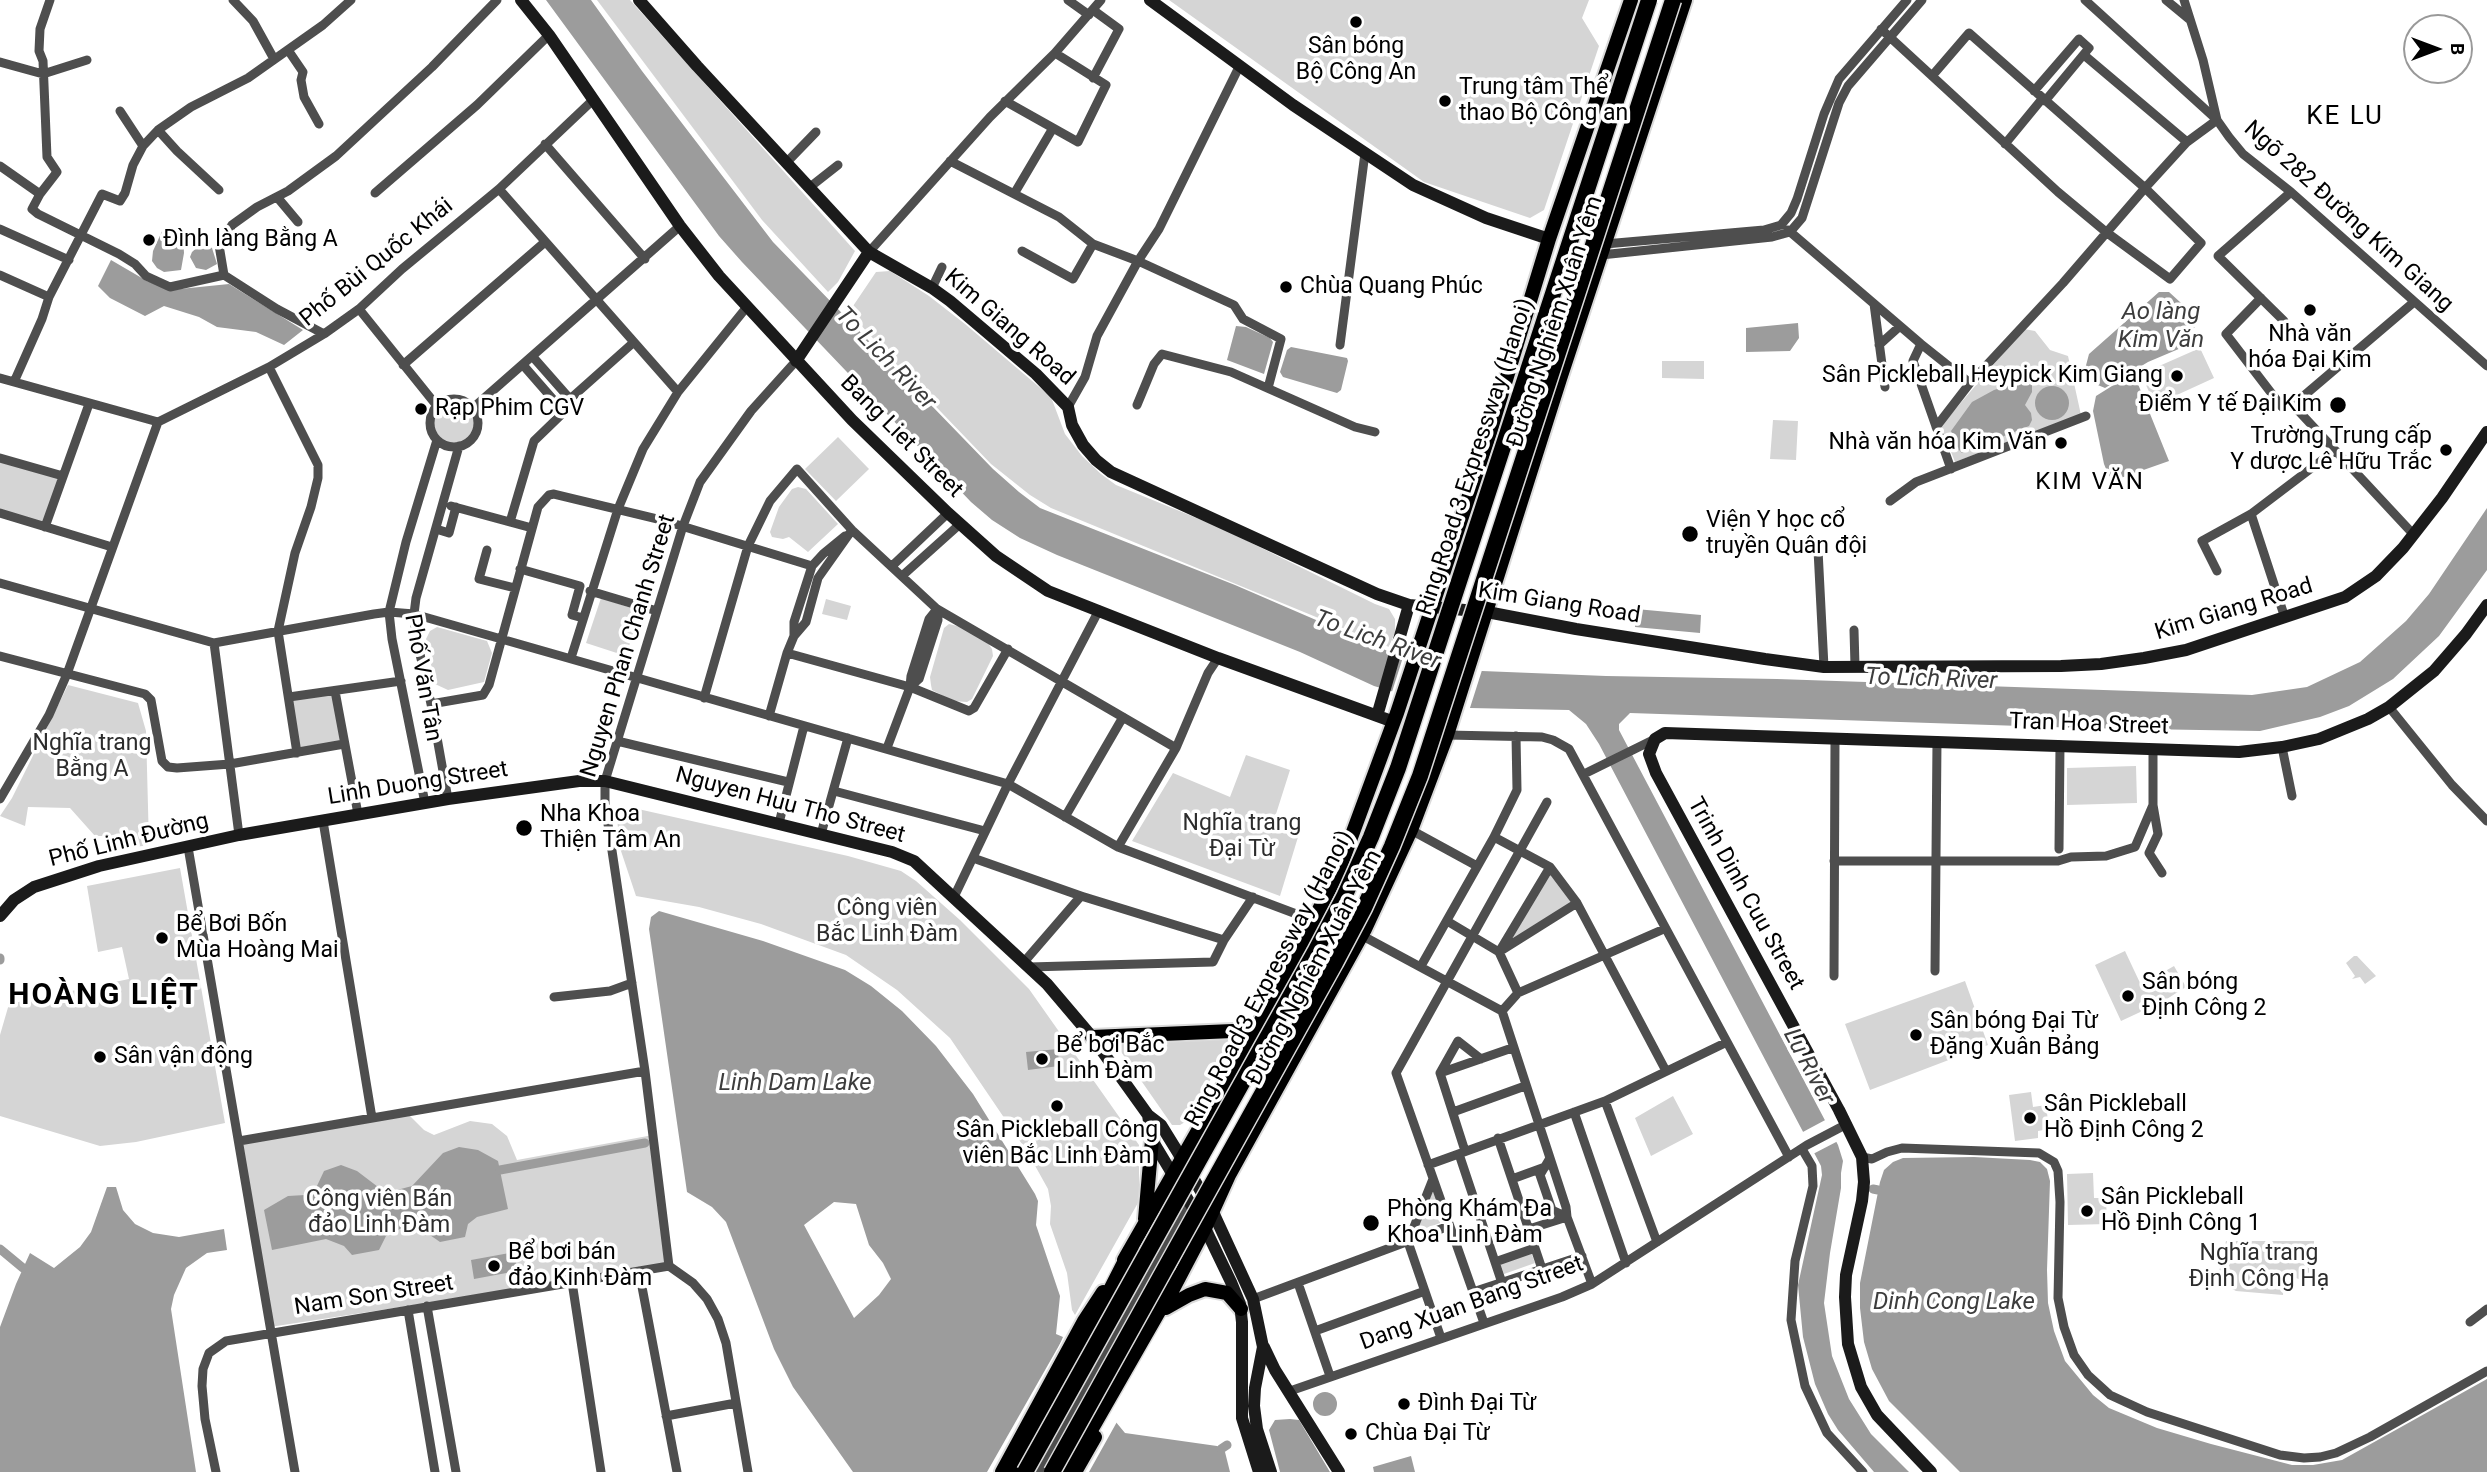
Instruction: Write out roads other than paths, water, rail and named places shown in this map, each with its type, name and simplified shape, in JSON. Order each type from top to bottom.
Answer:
[{"type":"highway","name":"Ring Road 3 Expressway (Hanoi)","points":[[1025,1472],[1315,952],[1344,897],[1371,836],[1406,743],[1649,0]]},
{"type":"highway","name":"Ring Road 3 Expressway (Hanoi)","points":[[1052,1472],[1335,963],[1392,846],[1441,712],[1673,0]]},
{"type":"highway","points":[[1012,1472],[1077,1357],[1131,1251]]},
{"type":"highway","points":[[1066,1472],[1177,1278]]},
{"type":"main road","name":"Bang Liet Street","points":[[521,0],[549,35],[680,226],[746,308],[948,513],[996,556],[1048,591],[1217,658],[1395,717]]},
{"type":"main road","name":"Kim Giang Road","points":[[639,0],[869,252],[932,288],[1036,374],[1068,407],[1072,425],[1083,445],[1111,472],[1377,594],[1409,605],[1487,612],[1765,660],[1824,667],[2101,664],[2186,650],[2345,597],[2376,576],[2414,535],[2487,432]]},
{"type":"main road","points":[[1150,0],[1239,67],[1413,185],[1486,218],[1549,239]]},
{"type":"main road","name":"Đường Nghiêm Xuân Yêm","points":[[1002,1472],[1084,1321],[1131,1251],[1256,1030],[1315,921],[1346,851],[1420,644],[1512,365],[1549,239],[1631,0]]},
{"type":"main road","name":"Đường Nghiêm Xuân Yêm","points":[[1075,1472],[1166,1308],[1177,1278],[1205,1228],[1229,1175],[1361,935],[1411,830],[1449,729],[1560,379],[1685,0]]},
{"type":"main road","points":[[796,361],[837,304],[869,252]]},
{"type":"main road","points":[[1512,365],[1518,374],[1530,380],[1560,379]]},
{"type":"main road","points":[[1470,492],[1480,485],[1503,482],[1524,498]]},
{"type":"main road","points":[[1379,711],[1409,605]]},
{"type":"main road","name":"Tran Hoa Street","points":[[1655,739],[1665,733],[2239,752],[2281,747],[2319,739],[2368,719],[2389,707],[2434,671],[2487,605]]},
{"type":"main road","name":"Trinh Dinh Cuu Street","points":[[1655,739],[1649,754],[1656,773],[1862,1157],[1862,1201],[1844,1297],[1848,1344],[1861,1387],[1877,1415],[1931,1472]]},
{"type":"main road","name":"Linh Duong Street","points":[[239,835],[448,799],[579,781],[605,781]]},
{"type":"main road","name":"Nguyen Huu Tho Street","points":[[605,781],[779,822],[892,852],[914,861],[1047,984],[1092,1037],[1148,1115],[1161,1125],[1213,1212],[1253,1299],[1264,1347],[1254,1406],[1257,1429],[1272,1472]]},
{"type":"main road","name":"Phố Linh Đường","points":[[0,916],[14,900],[34,887],[64,876],[239,835]]},
{"type":"main road","points":[[1346,851],[1393,870]]},
{"type":"main road","points":[[1294,961],[1334,985]]},
{"type":"main road","points":[[1092,1037],[1256,1030]]},
{"type":"main road","name":"Nguyen Huu Tho Street","points":[[1148,1115],[1152,1140],[1205,1228],[1241,1309],[1242,1418],[1259,1472]]},
{"type":"main road","points":[[1145,1224],[1152,1140]]},
{"type":"main road","points":[[1189,1201],[1198,1186]]},
{"type":"main road","points":[[1166,1308],[1189,1294],[1205,1289],[1227,1293],[1241,1309]]},
{"type":"main road","points":[[1264,1347],[1275,1370],[1339,1472]]},
{"type":"main road","points":[[1257,1378],[1267,1375],[1290,1391]]},
{"type":"street","points":[[50,0],[40,29],[39,51],[43,61],[47,157],[57,172],[32,209],[135,264],[146,276],[170,287],[223,275],[276,309],[324,334]]},
{"type":"street","points":[[233,0],[253,21],[274,58]]},
{"type":"street","points":[[13,382],[42,319],[48,297],[102,194],[120,201],[143,146],[158,130],[191,107],[248,78],[288,50],[351,0]]},
{"type":"street","points":[[223,275],[219,245],[232,225],[336,156],[432,67],[497,0]]},
{"type":"street","points":[[1068,0],[1119,29],[1093,78]]},
{"type":"street","points":[[869,252],[1005,101],[1055,53],[1101,0]]},
{"type":"street","points":[[1720,238],[1781,225],[1791,213],[1797,199],[1824,114],[1839,79],[1856,68],[1890,36],[1922,0]]},
{"type":"street","points":[[1936,427],[1970,383],[2063,284],[2187,142],[2217,120],[2085,0]]},
{"type":"street","points":[[2166,0],[2190,20]]},
{"type":"street","name":"Ngõ 282 Đường Kim Giang","points":[[2184,0],[2203,60],[2217,120],[2243,154],[2291,192],[2487,366]]},
{"type":"street","points":[[1603,249],[1720,238],[1772,237],[1790,232],[1802,218],[1834,118],[1856,68],[1902,2]]},
{"type":"street","points":[[1881,29],[2005,144],[2106,232],[2170,279],[2200,243],[2145,188],[1969,33],[1933,76]]},
{"type":"street","points":[[375,193],[477,104],[549,35]]},
{"type":"street","points":[[2005,144],[2089,48],[2079,39],[2034,91]]},
{"type":"street","points":[[288,50],[303,72],[301,80],[304,97],[319,124]]},
{"type":"street","points":[[1005,101],[1079,142],[1105,85],[1055,53]]},
{"type":"street","points":[[2084,55],[2187,142]]},
{"type":"street","points":[[0,62],[43,74],[87,60]]},
{"type":"street","points":[[2058,63],[2069,73]]},
{"type":"street","points":[[1068,407],[1085,377],[1097,336],[1138,261],[1159,229],[1239,67]]},
{"type":"street","name":"Phố Bùi Quốc Khái","points":[[158,422],[269,367],[359,309],[402,269],[499,189],[593,100]]},
{"type":"street","points":[[120,111],[143,146]]},
{"type":"street","points":[[1824,114],[1834,118]]},
{"type":"street","points":[[1014,194],[1053,128]]},
{"type":"street","points":[[158,130],[219,190]]},
{"type":"street","points":[[787,162],[816,132]]},
{"type":"street","points":[[545,144],[645,259]]},
{"type":"street","points":[[1340,345],[1365,153]]},
{"type":"street","points":[[950,161],[1059,218],[1093,244],[1138,261],[1234,305],[1243,319],[1281,339],[1268,388]]},
{"type":"street","points":[[810,187],[838,165]]},
{"type":"street","points":[[0,166],[40,194]]},
{"type":"street","points":[[499,189],[678,392]]},
{"type":"street","points":[[2284,321],[2218,256],[2291,192]]},
{"type":"street","points":[[277,197],[298,222]]},
{"type":"street","points":[[1781,225],[1899,327],[1970,383]]},
{"type":"street","points":[[359,309],[437,406],[455,399],[473,408],[680,226]]},
{"type":"street","points":[[0,229],[69,260]]},
{"type":"street","points":[[403,365],[545,243]]},
{"type":"street","points":[[1022,251],[1073,279],[1093,244]]},
{"type":"street","points":[[932,288],[942,267]]},
{"type":"street","points":[[0,275],[48,297]]},
{"type":"street","points":[[2261,298],[2226,334],[2281,407],[2293,405],[2414,302]]},
{"type":"street","points":[[1874,304],[1885,387]]},
{"type":"street","points":[[571,658],[618,509],[643,449],[678,392],[746,308]]},
{"type":"street","points":[[1879,345],[1899,327]]},
{"type":"street","points":[[533,357],[570,399],[634,342]]},
{"type":"street","points":[[1921,344],[1913,361],[1951,469]]},
{"type":"street","points":[[1137,405],[1154,364],[1162,354],[1231,372],[1354,427],[1376,432]]},
{"type":"street","name":"Nguyen Phan Chanh Street","points":[[669,1266],[645,1071],[605,804],[605,781],[683,526],[700,482],[751,411],[796,361]]},
{"type":"street","points":[[510,522],[534,441],[564,412],[523,365]]},
{"type":"street","points":[[269,367],[318,465],[318,478],[295,553],[278,631],[298,753]]},
{"type":"street","points":[[0,379],[158,422],[68,674],[49,715],[0,799]]},
{"type":"street","points":[[45,527],[89,404]]},
{"type":"street","points":[[2293,405],[2414,535]]},
{"type":"street","name":"Phố Văn Tân","points":[[425,803],[389,612],[437,440],[430,425],[437,406]]},
{"type":"street","name":"Phố Văn Tân","points":[[448,799],[414,614],[416,598],[459,446],[471,440],[477,428],[473,408]]},
{"type":"street","points":[[1890,501],[1916,482],[2086,416]]},
{"type":"street","points":[[437,440],[446,446],[459,446]]},
{"type":"street","points":[[2217,571],[2202,541],[2251,514],[2334,451]]},
{"type":"street","points":[[0,458],[63,476]]},
{"type":"street","points":[[705,698],[748,546],[770,501],[797,469],[852,530],[937,609],[1176,748]]},
{"type":"street","points":[[431,704],[483,695],[489,685],[532,528],[541,502],[552,494],[683,526],[812,566]]},
{"type":"street","points":[[436,529],[449,533],[454,506],[532,528]]},
{"type":"street","points":[[0,513],[112,547]]},
{"type":"street","points":[[892,566],[948,513]]},
{"type":"street","points":[[2251,514],[2285,618]]},
{"type":"street","points":[[902,576],[960,524]]},
{"type":"street","points":[[794,636],[794,622],[812,566],[852,530]]},
{"type":"street","points":[[769,716],[787,653],[794,636],[806,622],[821,572],[852,530]]},
{"type":"street","points":[[487,550],[480,579],[515,588]]},
{"type":"street","points":[[1818,550],[1824,667]]},
{"type":"street","points":[[520,569],[580,586],[572,615],[583,618]]},
{"type":"street","points":[[0,583],[214,643],[389,612],[414,614],[1008,784],[1118,847],[1315,921]]},
{"type":"street","points":[[590,591],[657,611]]},
{"type":"street","points":[[887,748],[910,687],[919,679],[938,620],[937,609]]},
{"type":"street","points":[[954,897],[1008,784],[1099,610]]},
{"type":"street","points":[[1854,630],[1855,666]]},
{"type":"street","points":[[214,643],[239,835]]},
{"type":"street","points":[[787,653],[910,687],[969,710],[974,708],[1008,649]]},
{"type":"street","points":[[0,656],[145,694],[151,700],[162,761],[168,767],[230,764],[344,744]]},
{"type":"street","points":[[1118,847],[1176,748],[1217,658]]},
{"type":"street","points":[[289,697],[401,681]]},
{"type":"street","points":[[335,691],[358,814]]},
{"type":"street","points":[[2389,707],[2452,785],[2487,821]]},
{"type":"street","points":[[1065,817],[1123,717]]},
{"type":"street","points":[[779,822],[804,726]]},
{"type":"street","points":[[1449,729],[1542,737],[1559,742],[1569,749],[1788,1157]]},
{"type":"street","points":[[1421,966],[1494,837],[1517,790],[1516,736]]},
{"type":"street","points":[[821,834],[848,738]]},
{"type":"street","points":[[1584,774],[1655,739]]},
{"type":"street","points":[[1834,976],[1835,739]]},
{"type":"street","points":[[617,741],[788,782]]},
{"type":"street","points":[[1935,971],[1937,741]]},
{"type":"street","points":[[2059,849],[2060,745]]},
{"type":"street","points":[[2281,747],[2292,796]]},
{"type":"street","points":[[2152,749],[2153,805],[2158,834],[2149,853],[2162,873]]},
{"type":"street","points":[[834,791],[985,831]]},
{"type":"street","points":[[1484,1323],[1396,1073],[1547,802]]},
{"type":"street","points":[[1834,861],[2059,861],[2071,857],[2106,856],[2135,847],[2153,805]]},
{"type":"street","points":[[323,821],[372,1118]]},
{"type":"street","points":[[1411,830],[1477,866]]},
{"type":"street","points":[[1494,837],[1549,867],[1577,903],[1666,1071]]},
{"type":"street","points":[[188,847],[295,1472]]},
{"type":"street","points":[[973,858],[1081,896],[1224,940]]},
{"type":"street","points":[[1499,952],[1549,867]]},
{"type":"street","points":[[1027,965],[1081,896]]},
{"type":"street","points":[[1027,965],[1213,962],[1224,940],[1253,897]]},
{"type":"street","points":[[1499,952],[1577,903]]},
{"type":"street","points":[[1447,921],[1499,952],[1518,993]]},
{"type":"street","points":[[1502,1011],[1518,993],[1664,929]]},
{"type":"street","points":[[1361,935],[1502,1011],[1538,1124],[1547,1163],[1566,1207],[1567,1217],[1592,1284]]},
{"type":"street","points":[[554,998],[610,991],[632,983]]},
{"type":"street","points":[[1481,1059],[1458,1041],[1440,1073],[1502,1283]]},
{"type":"street","points":[[1428,1165],[1605,1101],[1725,1043]]},
{"type":"street","points":[[1440,1073],[1512,1048]]},
{"type":"street","points":[[239,1141],[645,1071]]},
{"type":"street","points":[[1452,1112],[1525,1086]]},
{"type":"street","points":[[1605,1101],[1657,1242]]},
{"type":"street","points":[[1574,1112],[1626,1263]]},
{"type":"street","name":"Dang Xuan Bang Street","points":[[1290,1391],[1562,1297],[1592,1284],[1788,1157],[1844,1125]]},
{"type":"street","points":[[1498,1139],[1542,1269]]},
{"type":"street","points":[[1805,1147],[1812,1166],[1813,1186],[1794,1261],[1791,1320],[1805,1386],[1827,1433],[1863,1472]]},
{"type":"street","points":[[1862,1157],[1872,1159],[1886,1152],[1902,1149],[2039,1153],[2053,1162],[2058,1171],[2060,1202],[2059,1298],[2064,1327],[2074,1355],[2088,1375],[2110,1395],[2147,1412],[2280,1455],[2320,1457],[2336,1453],[2370,1437],[2460,1389],[2487,1371]]},
{"type":"street","points":[[1512,1179],[1547,1163]]},
{"type":"street","points":[[1547,1163],[1540,1175],[1552,1210],[1567,1217]]},
{"type":"street","points":[[1433,1179],[1408,1242],[1441,1338]]},
{"type":"street","points":[[1039,1472],[1189,1201]]},
{"type":"street","points":[[1529,1229],[1567,1217]]},
{"type":"street","points":[[1253,1299],[1449,1226]]},
{"type":"street","points":[[1495,1262],[1535,1248]]},
{"type":"street","points":[[1474,1292],[1582,1256]]},
{"type":"street","points":[[669,1266],[693,1283],[707,1299],[718,1319],[726,1343],[748,1472]]},
{"type":"street","name":"Nam Son Street","points":[[216,1472],[205,1419],[203,1369],[209,1353],[226,1341],[669,1266]]},
{"type":"street","points":[[639,1271],[677,1472]]},
{"type":"street","points":[[572,1282],[601,1472]]},
{"type":"street","points":[[1298,1283],[1330,1376]]},
{"type":"street","points":[[1315,1331],[1425,1291]]},
{"type":"street","points":[[427,1306],[456,1472]]},
{"type":"street","points":[[2470,1322],[2487,1309]]},
{"type":"street","points":[[408,1310],[435,1472]]},
{"type":"street","points":[[666,1416],[736,1402]]},
{"type":"water","name":"To Lich River","points":[[546,0],[591,0],[773,242],[993,469],[1019,492],[1040,508],[1235,585],[1404,658],[1482,671],[2252,695],[2307,687],[2360,662],[2406,621],[2429,594],[2487,508],[2487,570],[2439,636],[2393,679],[2349,706],[2320,717],[2260,731],[2081,728],[1630,713],[1619,724],[1619,730],[1838,1145],[1843,1161],[1841,1188],[1824,1303],[1832,1356],[1849,1399],[1871,1434],[1909,1472],[1874,1472],[1838,1430],[1828,1414],[1815,1384],[1803,1337],[1798,1285],[1822,1175],[1821,1166],[1586,724],[1569,710],[1470,708],[1428,702],[1374,686],[1300,652],[1057,555],[1020,538],[992,520],[971,502],[719,236]]},
{"type":"water","points":[[163,229],[183,237],[181,270],[164,272],[152,261],[153,251]]},
{"type":"water","points":[[202,243],[212,248],[217,264],[206,270],[196,268],[190,257]]},
{"type":"water","points":[[111,260],[147,281],[170,290],[229,284],[303,330],[284,345],[256,332],[217,327],[199,317],[164,306],[145,316],[110,298],[98,286]]},
{"type":"water","name":"Ao làng Kim Văn","points":[[2159,292],[2169,292],[2192,313],[2195,327],[2189,331],[2188,340],[2181,348],[2148,362],[2105,388],[2093,383],[2084,373],[2089,354]]},
{"type":"water","points":[[1798,323],[1799,338],[1790,351],[1746,352],[1746,328]]},
{"type":"water","points":[[1236,326],[1246,327],[1273,342],[1264,374],[1227,360]]},
{"type":"water","points":[[1291,347],[1347,358],[1341,390],[1337,393],[1283,377],[1280,372],[1287,350]]},
{"type":"water","points":[[2136,379],[2169,461],[2115,480],[2109,476],[2104,464],[2093,411],[2096,396],[2120,381]]},
{"type":"water","points":[[2026,380],[2032,382],[2032,392],[2025,405],[2031,413],[2029,426],[1962,453],[1951,431],[1972,402],[1994,390]]},
{"type":"water","points":[[2052,386],[2064,391],[2069,403],[2064,415],[2052,420],[2040,415],[2035,403],[2040,391]]},
{"type":"water","points":[[1636,609],[1701,615],[1700,633],[1635,627]]},
{"type":"water","name":"Linh Dam Lake","points":[[659,911],[763,941],[845,970],[871,986],[902,1011],[936,1046],[973,1094],[1035,1194],[1038,1201],[1036,1225],[1060,1296],[1056,1334],[1063,1337],[1057,1351],[1125,1433],[1217,1446],[1225,1452],[1230,1472],[853,1472],[793,1387],[774,1349],[726,1222],[712,1207],[687,1192],[649,929],[651,917]],"holes":[[[834,1202],[856,1204],[869,1245],[891,1279],[879,1295],[854,1318],[804,1225]]]},
{"type":"water","name":"Bể bơi Bắc Linh Đàm","points":[[1058,1049],[1059,1066],[1028,1070],[1026,1052]]},
{"type":"water","points":[[459,1147],[478,1150],[498,1161],[508,1209],[477,1217],[468,1224],[465,1237],[440,1242],[417,1226],[402,1228],[386,1236],[379,1250],[352,1255],[344,1246],[326,1239],[272,1250],[264,1210],[288,1196],[305,1195],[316,1188],[324,1171],[341,1165],[357,1171],[382,1190],[397,1190],[412,1186],[443,1153]]},
{"type":"water","name":"Dinh Cong Lake","points":[[1974,1157],[2030,1160],[2040,1162],[2047,1169],[2050,1181],[2048,1303],[2054,1331],[2065,1361],[2093,1395],[2109,1408],[2157,1428],[2211,1444],[2292,1465],[2313,1465],[2342,1460],[2487,1379],[2487,1472],[1960,1472],[1889,1401],[1872,1369],[1864,1342],[1860,1283],[1884,1170],[1903,1158]]},
{"type":"water","points":[[107,1187],[116,1187],[123,1210],[135,1224],[153,1233],[179,1237],[224,1229],[227,1250],[207,1253],[186,1268],[171,1309],[196,1472],[0,1472],[0,1327],[16,1284],[30,1253],[54,1268],[80,1247],[91,1232]]},
{"type":"water","name":"Bể bơi bán đảo Kinh Đàm","points":[[515,1252],[517,1271],[474,1279],[471,1260]]},
{"type":"water","points":[[1325,1392],[1333,1396],[1337,1404],[1333,1412],[1325,1416],[1317,1412],[1313,1404],[1317,1396]]},
{"type":"water","points":[[1275,1420],[1299,1420],[1330,1472],[1280,1472],[1269,1430]]},
{"type":"water","points":[[1411,1456],[1415,1472],[1374,1472],[1373,1467]]},
{"type":"waterway","points":[[500,1170],[645,1143]]},
{"type":"waterway","points":[[1873,1189],[1878,1190]]},
{"type":"waterway","points":[[0,1249],[23,1268]]},
{"type":"waterway","points":[[1221,1449],[1227,1445]]},
{"type":"place","name":"Sân bóng Bộ Công An","points":[[1356,22]]},
{"type":"place","name":"Trung tâm Thể thao Bộ Công an","points":[[1445,101]]},
{"type":"place","name":"Đình làng Bằng A","points":[[149,240]]},
{"type":"place","name":"Chùa Quang Phúc","points":[[1286,287]]},
{"type":"place","name":"Nhà văn hóa Đại Kim","points":[[2310,310]]},
{"type":"place","name":"Sân Pickleball Heypick Kim Giang","points":[[2177,376]]},
{"type":"place","name":"Điểm Y tế Đại Kim","points":[[2338,405]]},
{"type":"place","name":"Rạp Phim CGV","points":[[421,409]]},
{"type":"place","name":"Nhà văn hóa Kim Văn","points":[[2061,443]]},
{"type":"place","name":"Trường Trung cấp Y dược Lê Hữu Trắc","points":[[2446,450]]},
{"type":"place","name":"Viện Y học cổ truyền Quân đội","points":[[1690,534]]},
{"type":"place","name":"Nha Khoa Thiện Tâm An","points":[[524,828]]},
{"type":"place","name":"Bể Bơi Bốn Mùa Hoàng Mai","points":[[162,938]]},
{"type":"place","name":"Sân bóng Định Công 2","points":[[2128,996]]},
{"type":"place","name":"Sân bóng Đại Từ Đặng Xuân Bảng","points":[[1916,1035]]},
{"type":"place","name":"Sân vận động","points":[[100,1057]]},
{"type":"place","name":"Bể bơi Bắc Linh Đàm","points":[[1042,1059]]},
{"type":"place","name":"Sân Pickleball Công viên Bắc Linh Đàm","points":[[1057,1106]]},
{"type":"place","name":"Sân Pickleball Hồ Định Công 2","points":[[2030,1118]]},
{"type":"place","name":"Sân Pickleball Hồ Định Công 1","points":[[2087,1211]]},
{"type":"place","name":"Phòng Khám Đa Khoa Linh Đàm","points":[[1371,1223]]},
{"type":"place","name":"Bể bơi bán đảo Kinh Đàm","points":[[494,1266]]},
{"type":"place","name":"Đình Đại Từ","points":[[1404,1404]]},
{"type":"place","name":"Chùa Đại Từ","points":[[1351,1434]]},
{"type":"district","name":"KE LU","points":[[2345,117]]},
{"type":"district","name":"KIM VĂN","points":[[2090,483]]},
{"type":"district","name":"HOÀNG LIỆT","points":[[104,996]]},
{"type":"park label","name":"Nghĩa trang Bằng A","points":[[92,757]]},
{"type":"park label","name":"Nghĩa trang Đại Từ","points":[[1242,837]]},
{"type":"park label","name":"Công viên Bắc Linh Đàm","points":[[887,922]]},
{"type":"park label","name":"Công viên Bán đảo Linh Đàm","points":[[379,1213]]},
{"type":"park label","name":"Nghĩa trang Định Công Hạ","points":[[2259,1267]]},
{"type":"water label","name":"Lu River","points":[[1808,1067]]}]
